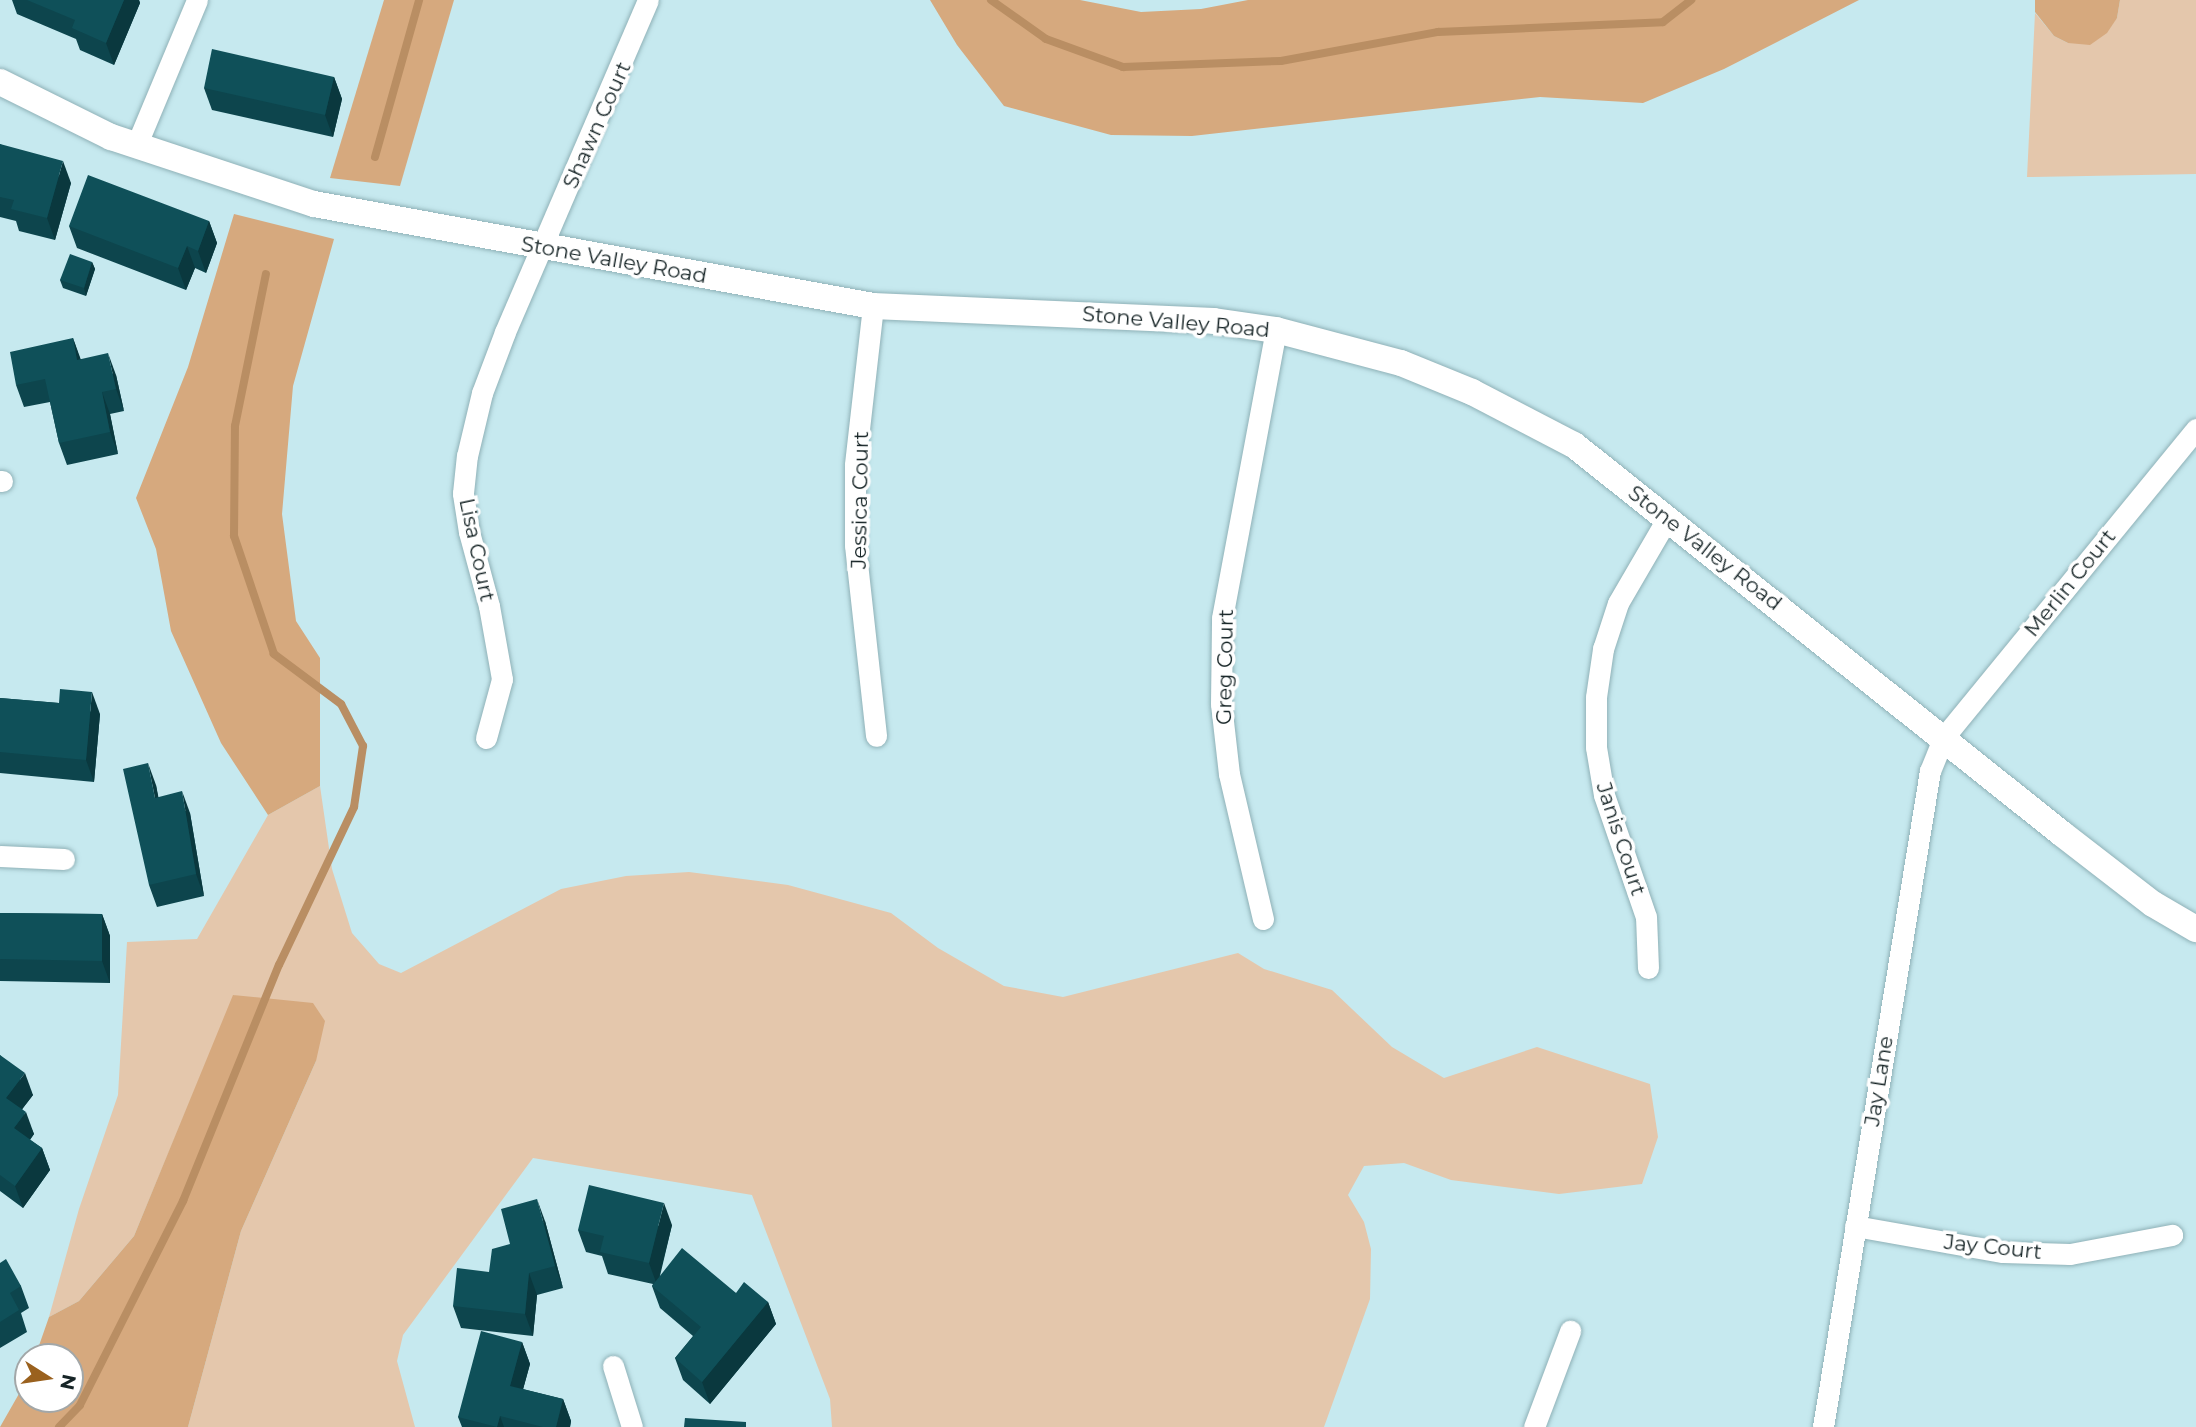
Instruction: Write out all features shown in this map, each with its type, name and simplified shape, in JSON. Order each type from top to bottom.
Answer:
[{"type":"street","points":[[136,146],[197,0]]},
{"type":"street","name":"Shawn Court","points":[[543,248],[648,0]]},
{"type":"street","name":"Stone Valley Road","points":[[0,82],[136,146],[314,204],[543,248],[873,306],[1152,316],[1276,330],[1401,363],[1472,392],[1574,445],[1668,517],[2071,841],[2153,904],[2196,929]]},
{"type":"street","name":"Lisa Court","points":[[486,738],[502,679],[489,606],[469,532],[463,494],[467,456],[482,393],[543,248]]},
{"type":"street","name":"Jessica Court","points":[[873,306],[855,465],[855,545],[876,736]]},
{"type":"street","name":"Greg Court","points":[[1264,919],[1229,774],[1221,704],[1222,618],[1276,330]]},
{"type":"street","name":"Merlin Court","points":[[1944,737],[2196,429]]},
{"type":"street","name":"Janis Court","points":[[1648,968],[1646,917],[1604,794],[1596,747],[1596,697],[1603,649],[1618,603],[1668,517]]},
{"type":"street","name":"Jay Lane","points":[[1823,1427],[1930,771],[1944,737]]},
{"type":"street","points":[[0,856],[64,859]]},
{"type":"street","name":"Jay Court","points":[[1855,1226],[2003,1252],[2070,1254],[2172,1235]]},
{"type":"street","points":[[1534,1427],[1570,1331]]},
{"type":"street","points":[[613,1366],[632,1427]]},
{"type":"shaded area","points":[[384,0],[454,0],[400,186],[330,178]]},
{"type":"shaded area","points":[[930,0],[1080,0],[1141,12],[1201,9],[1248,0],[1859,0],[1724,69],[1643,103],[1540,97],[1192,136],[1111,135],[1004,106],[957,45]]},
{"type":"shaded area","points":[[2035,0],[2120,0],[2117,18],[2107,33],[2090,45],[2068,43],[2054,36],[2035,12]]},
{"type":"shaded area","points":[[2120,0],[2196,0],[2196,174],[2027,177],[2035,13],[2054,36],[2068,43],[2117,18]]},
{"type":"shaded area","points":[[234,214],[334,239],[293,386],[282,514],[296,621],[320,658],[320,786],[268,815],[221,743],[171,631],[156,549],[136,498],[188,367]]},
{"type":"shaded area","points":[[320,786],[332,869],[352,933],[379,964],[401,973],[561,889],[626,876],[689,872],[788,885],[891,913],[938,948],[1004,986],[1063,997],[1238,953],[1264,969],[1332,990],[1392,1047],[1444,1078],[1537,1047],[1650,1084],[1658,1137],[1642,1184],[1559,1194],[1451,1180],[1404,1163],[1364,1166],[1348,1195],[1364,1222],[1371,1249],[1370,1299],[1324,1427],[832,1427],[830,1399],[752,1195],[533,1158],[403,1335],[397,1361],[415,1427],[188,1427],[241,1231],[316,1061],[234,995],[134,1236],[79,1301],[49,1317],[79,1209],[118,1095],[127,942],[197,939],[268,815]]},
{"type":"shaded area","points":[[233,995],[313,1003],[325,1021],[316,1061],[241,1231],[188,1427],[0,1427],[14,1402],[14,1413],[84,1413],[84,1343],[40,1343],[49,1317],[79,1301],[134,1236]]},
{"type":"building","points":[[27,0],[124,0],[106,43],[72,28],[75,20]]},
{"type":"building","points":[[212,49],[334,77],[325,115],[204,88]]},
{"type":"building","points":[[0,144],[63,161],[47,218],[11,209],[14,200],[0,197]]},
{"type":"building","points":[[88,175],[209,221],[198,251],[187,246],[178,268],[69,226]]},
{"type":"building","points":[[70,254],[92,262],[84,288],[60,280]]},
{"type":"building","points":[[73,338],[77,360],[108,353],[116,389],[102,392],[110,432],[59,443],[45,379],[16,385],[10,352]]},
{"type":"building","points":[[60,689],[92,692],[86,760],[0,752],[0,698],[59,703]]},
{"type":"building","points":[[148,763],[155,798],[182,791],[196,874],[149,885],[123,769]]},
{"type":"building","points":[[0,913],[102,914],[102,961],[0,959]]},
{"type":"building","points":[[0,1055],[25,1073],[6,1098],[26,1112],[14,1128],[42,1148],[15,1186],[0,1175]]},
{"type":"building","points":[[589,1185],[664,1203],[649,1263],[600,1252],[604,1236],[578,1230]]},
{"type":"building","points":[[537,1199],[555,1266],[529,1273],[525,1314],[453,1306],[457,1268],[489,1272],[492,1249],[510,1244],[501,1209]]},
{"type":"building","points":[[682,1248],[736,1293],[744,1282],[768,1302],[702,1382],[675,1358],[701,1327],[652,1286]]},
{"type":"building","points":[[6,1259],[21,1286],[10,1293],[19,1310],[0,1322],[0,1263]]},
{"type":"building","points":[[481,1331],[522,1342],[510,1386],[563,1399],[556,1427],[543,1427],[500,1416],[497,1427],[458,1417]]},
{"type":"building","points":[[685,1418],[746,1422],[746,1427],[684,1427]]},
{"type":"waterway","points":[[375,157],[419,0]]},
{"type":"waterway","points":[[991,0],[1046,39],[1123,67],[1281,61],[1438,32],[1663,22],[1691,0]]},
{"type":"waterway","points":[[59,1427],[80,1405],[183,1201],[279,965],[354,807],[363,746],[341,704],[274,654],[234,536],[235,426],[266,274]]}]
